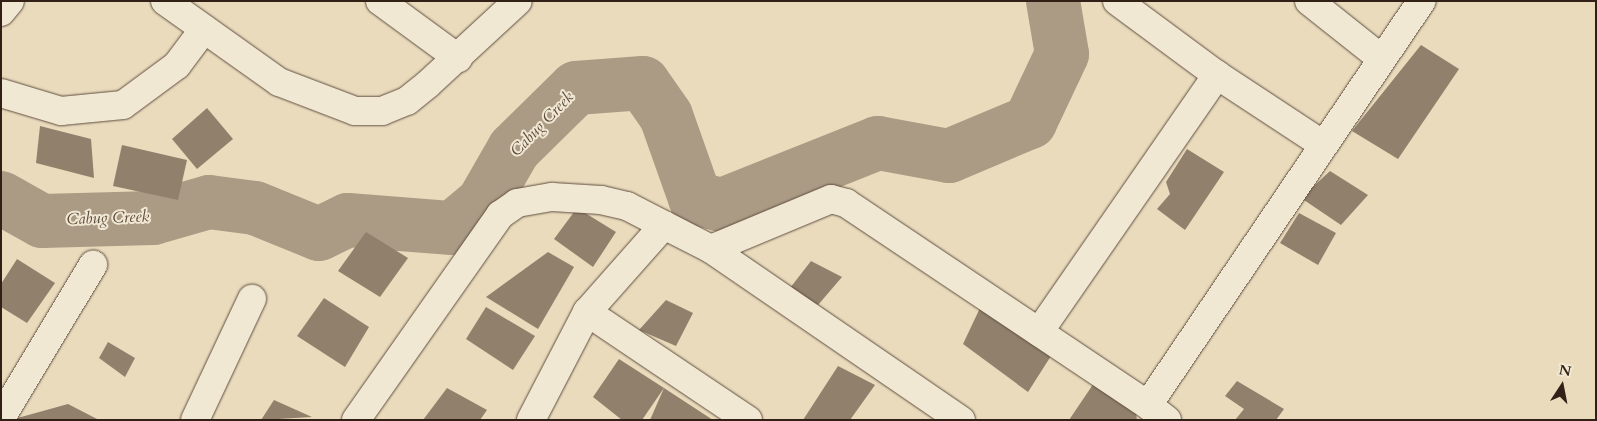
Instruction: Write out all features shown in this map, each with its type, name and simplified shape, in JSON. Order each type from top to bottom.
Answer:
[{"type":"street","points":[[1,12],[10,1]]},
{"type":"street","points":[[165,1],[279,82],[355,111],[382,111],[407,101],[458,58],[518,1]]},
{"type":"street","points":[[380,1],[458,58]]},
{"type":"street","points":[[1117,1],[1217,75],[1322,144]]},
{"type":"street","points":[[1309,1],[1382,59]]},
{"type":"street","points":[[711,249],[818,202],[839,201],[1157,412],[1322,144],[1422,1]]},
{"type":"street","points":[[1,93],[61,111],[123,105],[176,65],[204,29]]},
{"type":"street","points":[[1039,332],[1217,75]]},
{"type":"street","points":[[356,420],[500,216],[517,203],[552,197],[601,200],[627,206],[711,249],[961,420]]},
{"type":"street","points":[[531,420],[587,312],[664,225]]},
{"type":"street","points":[[1,418],[93,265]]},
{"type":"street","points":[[195,420],[252,298]]},
{"type":"street","points":[[587,312],[748,420]]},
{"type":"building","points":[[1421,45],[1459,69],[1398,159],[1352,131]]},
{"type":"building","points":[[207,108],[233,139],[197,169],[172,139]]},
{"type":"building","points":[[40,126],[91,139],[94,178],[36,163]]},
{"type":"building","points":[[122,145],[187,160],[178,200],[113,186]]},
{"type":"building","points":[[1187,149],[1224,172],[1185,230],[1157,209],[1170,194],[1166,182]]},
{"type":"building","points":[[1330,171],[1368,195],[1341,225],[1301,198]]},
{"type":"building","points":[[577,208],[616,232],[593,267],[554,239]]},
{"type":"building","points":[[1299,213],[1336,233],[1318,265],[1280,243]]},
{"type":"building","points":[[366,232],[408,258],[380,297],[338,271]]},
{"type":"building","points":[[548,252],[574,267],[538,329],[486,297]]},
{"type":"building","points":[[17,259],[55,283],[27,323],[1,307],[1,284]]},
{"type":"building","points":[[811,261],[842,277],[818,305],[790,288]]},
{"type":"building","points":[[324,298],[369,327],[345,367],[297,336]]},
{"type":"building","points":[[666,300],[693,313],[676,346],[639,330]]},
{"type":"building","points":[[486,307],[535,336],[513,370],[466,339]]},
{"type":"building","points":[[980,308],[1051,356],[1028,392],[963,344]]},
{"type":"building","points":[[108,342],[135,358],[125,377],[99,358]]},
{"type":"building","points":[[619,359],[664,388],[642,420],[622,420],[593,397]]},
{"type":"building","points":[[838,366],[875,385],[850,420],[803,420]]},
{"type":"building","points":[[1237,381],[1284,409],[1276,420],[1235,420],[1244,409],[1225,396]]},
{"type":"building","points":[[1094,383],[1136,414],[1137,420],[1069,420]]},
{"type":"building","points":[[447,388],[487,410],[480,420],[423,420]]},
{"type":"building","points":[[664,388],[713,420],[650,420]]},
{"type":"building","points":[[274,400],[312,417],[261,420]]},
{"type":"building","points":[[68,404],[99,420],[14,420],[14,419]]},
{"type":"waterway","name":"Cabug Creek","points":[[1,198],[42,221],[153,218],[209,202],[255,208],[319,234],[348,220],[453,228],[483,203],[514,149],[576,88],[643,83],[666,116],[695,198],[722,205],[878,143],[949,156],[1030,122],[1062,54],[1053,1]]}]
